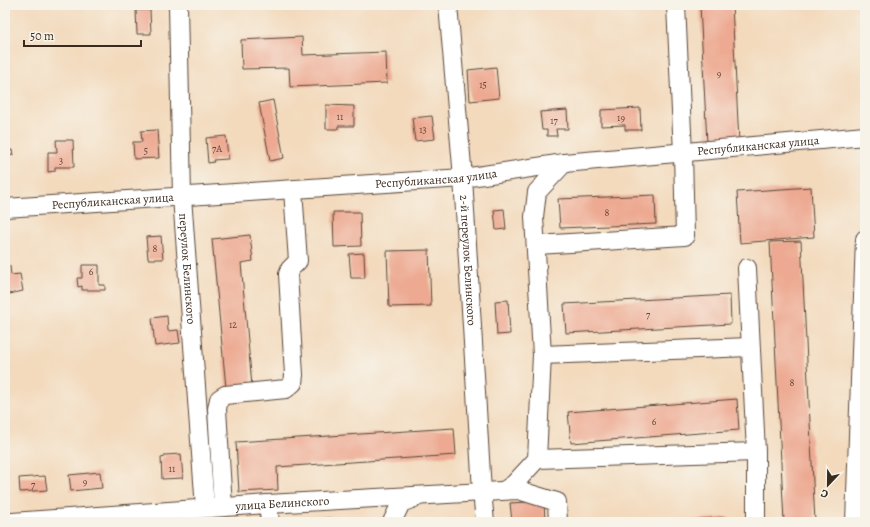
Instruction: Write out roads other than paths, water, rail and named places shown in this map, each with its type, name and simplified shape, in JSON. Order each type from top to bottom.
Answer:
[{"type":"street","name":"переулок Белинского","points":[[178,5],[182,197],[205,508]]},
{"type":"street","name":"2-й переулок Белинского","points":[[448,5],[463,178],[485,522]]},
{"type":"street","points":[[537,245],[685,236],[684,154],[676,5]]},
{"type":"street","name":"Республиканская улица","points":[[5,208],[463,178],[510,169],[564,163],[684,154],[865,136]]},
{"type":"street","points":[[505,490],[514,484],[537,459],[542,356],[537,245],[534,217],[537,192],[564,163]]},
{"type":"street","points":[[510,169],[537,192]]},
{"type":"street","points":[[223,507],[217,409],[220,399],[225,395],[286,389],[293,383],[294,375],[288,274],[290,269],[298,261],[293,190]]},
{"type":"street","points":[[855,522],[861,487],[865,239]]},
{"type":"street","points":[[747,268],[756,452],[756,522]]},
{"type":"street","points":[[542,356],[750,347]]},
{"type":"street","points":[[537,459],[756,452]]},
{"type":"street","name":"улица Белинского","points":[[12,522],[142,518],[205,508],[426,494],[518,490],[558,502],[558,522]]},
{"type":"street","points":[[392,522],[401,503],[426,494]]},
{"type":"street","points":[[369,498],[388,503],[387,522]]},
{"type":"street","points":[[268,504],[270,522]]}]
